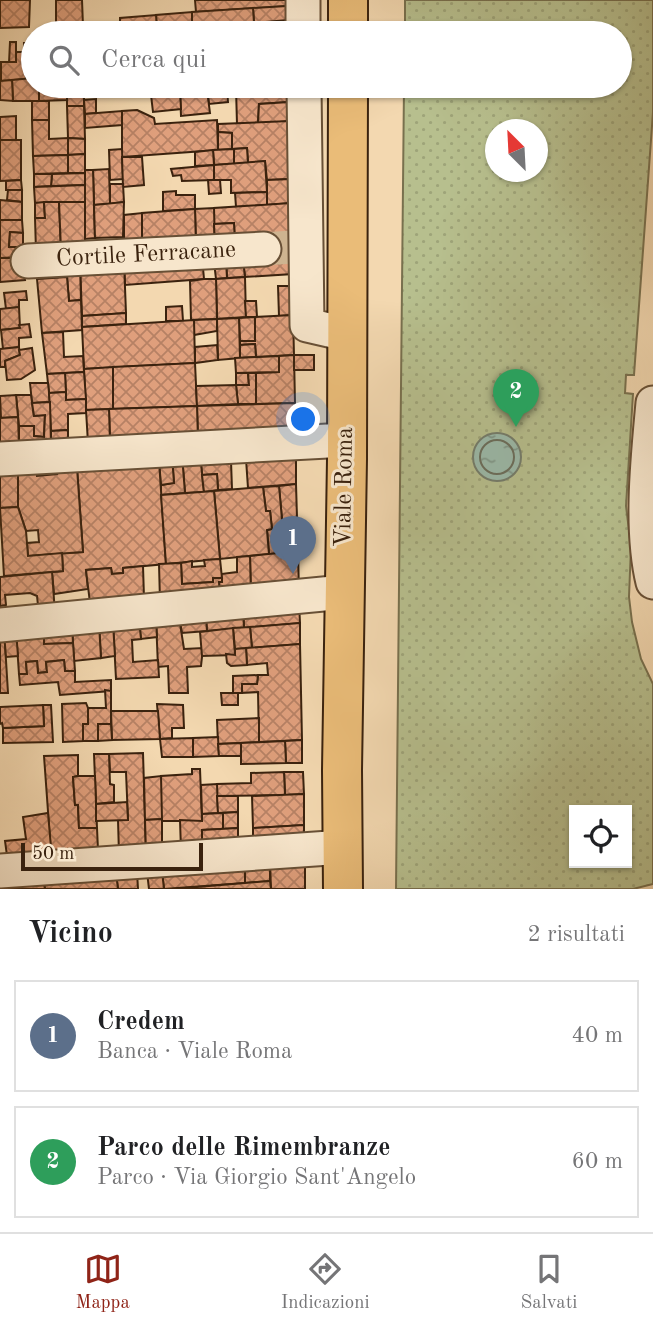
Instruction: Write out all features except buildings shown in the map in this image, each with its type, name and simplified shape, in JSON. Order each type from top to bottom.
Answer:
[{"type":"main road","points":[[348,0],[348,21]]},
{"type":"main road","name":"Viale Roma","points":[[344,889],[348,98]]},
{"type":"street","points":[[303,0],[303,21]]},
{"type":"street","points":[[303,98],[287,248],[307,325],[346,334]]},
{"type":"street","name":"Cortile Ferracane","points":[[28,261],[346,246]]},
{"type":"street","points":[[652,570],[647,470],[653,402]]},
{"type":"street","points":[[0,458],[346,440]]},
{"type":"street","points":[[0,625],[344,592]]},
{"type":"street","points":[[0,871],[344,847]]},
{"type":"green space","points":[[405,0],[653,0],[653,112],[634,375],[626,375],[625,393],[633,394],[626,506],[631,547],[629,597],[641,659],[653,684],[653,884],[633,889],[396,889],[404,98],[632,98],[632,21],[405,21]]},
{"type":"water","points":[[497,433],[514,440],[521,457],[514,474],[497,481],[480,474],[473,457],[480,440]]},
{"type":"tunnel","points":[[264,249],[292,247]]},
{"type":"place","name":"Parco delle Rimembranze","points":[[516,427]]},
{"type":"place","name":"Credem","points":[[293,574]]}]
